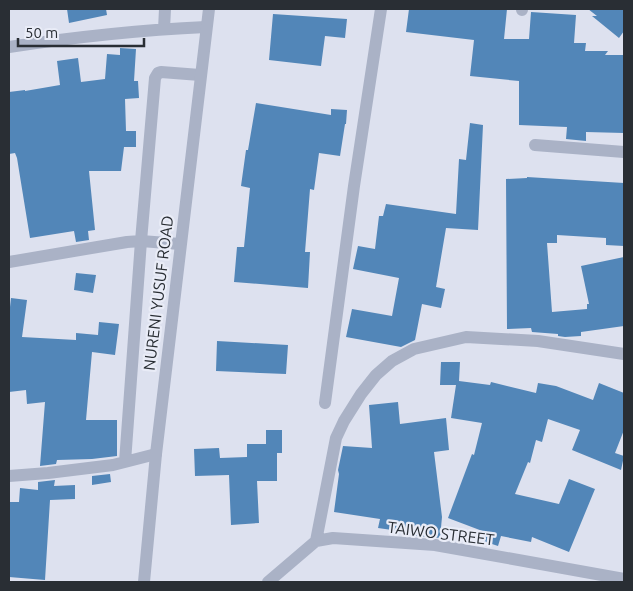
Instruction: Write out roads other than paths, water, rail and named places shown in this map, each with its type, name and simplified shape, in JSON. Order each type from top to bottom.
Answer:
[{"type":"street","points":[[164,9],[164,29]]},
{"type":"street","name":"NURENI YUSUF ROAD","points":[[144,582],[156,454],[208,9]]},
{"type":"street","points":[[325,403],[354,186],[381,9]]},
{"type":"street","points":[[9,47],[72,38],[164,29],[206,28]]},
{"type":"street","points":[[124,462],[155,78],[161,72],[200,75]]},
{"type":"street","points":[[535,145],[624,152]]},
{"type":"street","points":[[9,262],[141,241],[180,244]]},
{"type":"street","points":[[272,581],[316,541],[336,438],[361,394],[376,375],[392,361],[414,349],[466,337],[538,341],[624,354]]},
{"type":"street","points":[[9,476],[48,473],[124,462],[156,454]]},
{"type":"street","name":"TAIWO STREET","points":[[316,541],[333,538],[435,545],[624,579]]}]
